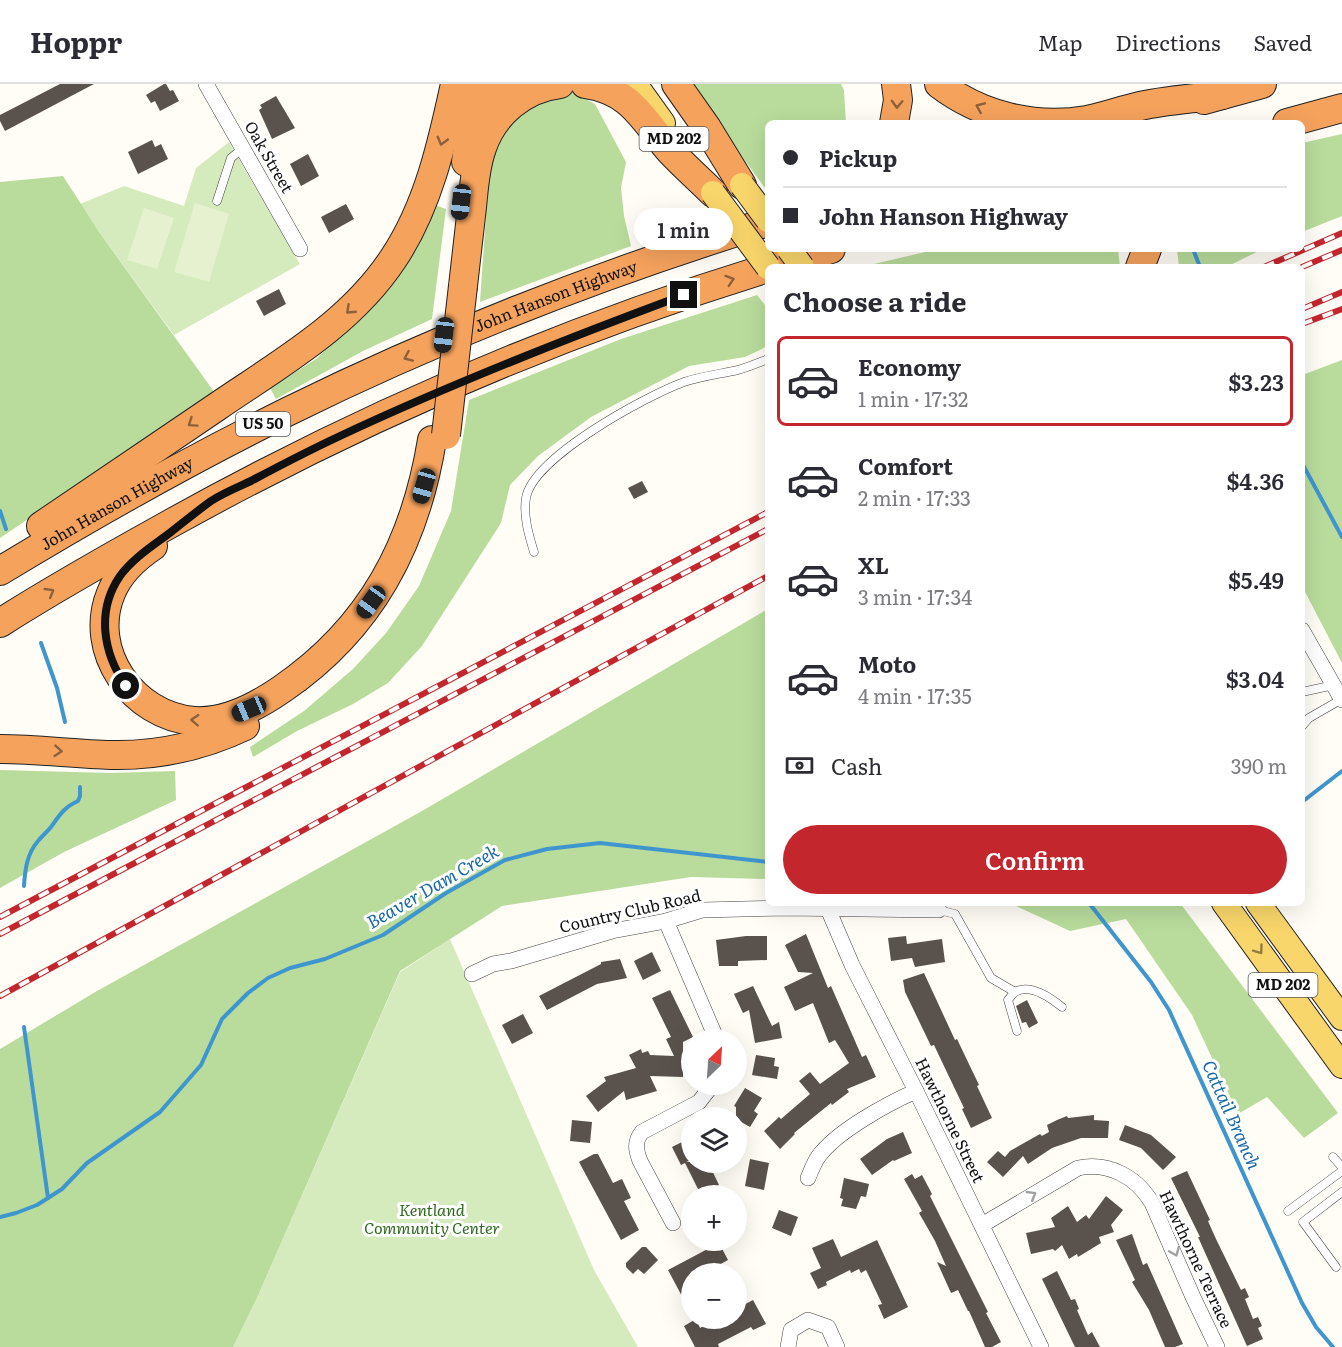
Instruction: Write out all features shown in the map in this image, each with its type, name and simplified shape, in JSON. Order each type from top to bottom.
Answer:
[{"type":"highway","points":[[0,554],[315,340],[360,301],[394,258],[415,218],[438,154],[455,84]]},
{"type":"highway","points":[[0,749],[112,755],[145,754],[179,748],[234,732],[297,697],[339,663],[384,609],[418,547],[433,505],[475,84]]},
{"type":"highway","points":[[470,134],[484,107],[504,84]]},
{"type":"highway","points":[[456,289],[477,167],[485,139],[502,113],[519,99],[541,88],[560,84]]},
{"type":"highway","points":[[585,84],[614,93],[636,108],[670,150],[713,194]]},
{"type":"highway","points":[[676,84],[707,128],[742,185]]},
{"type":"highway","points":[[895,120],[898,100],[896,84]]},
{"type":"highway","points":[[939,84],[984,110],[1023,120]]},
{"type":"highway","points":[[1131,120],[1262,84]]},
{"type":"highway","points":[[1083,120],[1144,105],[1222,95]]},
{"type":"highway","points":[[1298,120],[1342,108]]},
{"type":"highway","points":[[725,235],[765,215]]},
{"type":"highway","name":"John Hanson Highway","points":[[0,571],[168,474],[321,396],[473,328],[585,284],[765,222]]},
{"type":"highway","name":"US 50","points":[[779,264],[821,252]]},
{"type":"highway","name":"US 50","points":[[0,623],[85,571],[212,500],[370,422],[465,379],[598,326],[765,268]]},
{"type":"highway","points":[[212,500],[126,568],[110,594],[105,614],[105,638],[108,652],[126,686],[143,702],[161,713],[195,721],[222,719],[249,709],[311,669],[348,632],[377,594],[400,552],[439,437]]},
{"type":"main road","name":"MD 202","points":[[635,84],[713,194],[767,264]]},
{"type":"main road","name":"MD 202","points":[[664,84],[765,217]]},
{"type":"main road","name":"MD 202","points":[[1226,906],[1342,1066]]},
{"type":"main road","name":"MD 202","points":[[1260,906],[1342,1018]]},
{"type":"street","name":"Oak Street","points":[[206,84],[300,249]]},
{"type":"street","points":[[1305,635],[1342,699]]},
{"type":"street","name":"Hawthorne Street","points":[[828,909],[852,965],[1041,1347]]},
{"type":"street","name":"Country Club Road","points":[[472,974],[493,964],[511,961],[612,931],[666,921],[702,910],[939,910]]},
{"type":"street","points":[[666,921],[714,1029]]},
{"type":"street","points":[[808,1178],[818,1156],[831,1143],[887,1105],[916,1091]]},
{"type":"street","points":[[673,1223],[636,1152],[637,1142],[642,1132],[699,1102],[704,1095]]},
{"type":"street","name":"Hawthorne Terrace","points":[[982,1225],[1078,1168],[1089,1166],[1119,1172],[1133,1180],[1145,1191],[1152,1203],[1217,1347]]},
{"type":"street","points":[[788,1347],[791,1330],[808,1320],[828,1327],[837,1347]]},
{"type":"lane","points":[[217,201],[231,158],[243,148]]},
{"type":"lane","points":[[534,552],[528,534],[525,499],[530,485],[554,460],[598,427],[665,390],[687,381],[739,370],[765,360]]},
{"type":"lane","points":[[1305,691],[1334,685]]},
{"type":"lane","points":[[1305,723],[1342,699]]},
{"type":"lane","points":[[939,910],[955,914],[991,978],[1015,992]]},
{"type":"lane","points":[[1017,1031],[1008,1000],[1015,992],[1027,989],[1049,997],[1062,1007]]},
{"type":"lane","points":[[1288,1211],[1342,1169],[1334,1157]]},
{"type":"lane","points":[[1336,1267],[1303,1222],[1341,1196]]},
{"type":"green space","points":[[688,84],[841,84],[844,90],[846,120],[765,120],[765,188]]},
{"type":"green space","points":[[574,93],[595,104],[626,162],[621,188],[624,216],[631,246],[480,302],[488,186],[496,146],[515,115],[540,96]]},
{"type":"green space","points":[[1342,134],[1342,216],[1305,231],[1305,142]]},
{"type":"green space","points":[[229,142],[300,264],[174,335],[80,204],[124,186],[184,206],[196,168]]},
{"type":"green space","points":[[63,176],[99,232],[215,393],[0,538],[0,182]]},
{"type":"green space","points":[[195,203],[229,214],[209,282],[174,272]]},
{"type":"green space","points":[[432,204],[446,209],[432,319],[363,351],[276,399],[270,388],[316,359],[375,303]]},
{"type":"green space","points":[[144,208],[174,218],[157,269],[127,260]]},
{"type":"green space","points":[[925,252],[1118,252],[1120,264],[874,264]]},
{"type":"green space","points":[[1177,252],[1257,252],[1232,264],[1179,264]]},
{"type":"green space","points":[[757,295],[765,305],[765,347],[745,357],[689,366],[591,417],[538,456],[510,485],[501,523],[422,646],[388,683],[253,757],[250,747],[304,711],[353,669],[386,633],[419,586],[451,511],[469,400],[621,339]]},
{"type":"green space","points":[[1342,360],[1342,663],[1305,592],[1305,374]]},
{"type":"green space","points":[[765,611],[765,879],[691,877],[502,906],[400,971],[257,1298],[233,1347],[0,1347],[0,1049],[97,991],[422,811]]},
{"type":"green space","points":[[0,770],[111,773],[175,771],[176,800],[64,852],[0,888]]},
{"type":"green space","points":[[1016,906],[1182,906],[1338,1113],[1304,1138],[1267,1097],[1238,1114],[1192,1015],[1126,919],[1070,931]]},
{"type":"green space","name":"Kentland Community Center","points":[[450,939],[594,1270],[638,1347],[233,1347],[257,1298],[400,972]]},
{"type":"building","points":[[60,84],[94,84],[5,131],[0,115]]},
{"type":"building","points":[[164,84],[170,91],[173,90],[179,101],[160,111],[155,101],[151,103],[146,95]]},
{"type":"building","points":[[276,96],[295,128],[272,139],[259,110],[262,108],[260,105]]},
{"type":"building","points":[[152,140],[155,147],[161,144],[168,159],[138,174],[128,152]]},
{"type":"building","points":[[308,154],[319,176],[301,186],[290,164]]},
{"type":"building","points":[[346,204],[354,219],[329,233],[321,217]]},
{"type":"building","points":[[279,289],[286,304],[264,316],[256,301]]},
{"type":"building","points":[[642,481],[648,492],[634,499],[628,488]]},
{"type":"building","points":[[806,934],[828,988],[831,986],[862,1057],[866,1055],[876,1077],[847,1089],[849,1092],[832,1105],[831,1103],[794,1133],[780,1149],[764,1131],[810,1094],[799,1081],[810,1072],[820,1084],[849,1063],[835,1040],[829,1043],[813,1003],[795,1011],[784,987],[813,973],[798,972],[785,945]]},
{"type":"building","points":[[767,936],[767,960],[738,961],[738,966],[719,966],[716,940]]},
{"type":"building","points":[[906,936],[907,944],[942,939],[945,962],[915,967],[912,958],[891,961],[888,938]]},
{"type":"building","points":[[652,952],[661,971],[643,980],[634,961]]},
{"type":"building","points":[[620,959],[627,978],[597,984],[547,1010],[539,996],[601,962]]},
{"type":"building","points":[[924,973],[979,1085],[977,1086],[992,1118],[971,1128],[934,1045],[931,1046],[905,992],[903,980]]},
{"type":"building","points":[[753,986],[772,1026],[779,1022],[782,1038],[755,1043],[749,1010],[743,1013],[734,994]]},
{"type":"building","points":[[670,990],[689,1029],[681,1029],[681,1077],[650,1076],[657,1091],[626,1100],[624,1091],[598,1112],[586,1096],[606,1081],[604,1077],[636,1068],[629,1055],[641,1049],[642,1053],[648,1051],[650,1055],[674,1056],[666,1039],[671,1037],[652,998]]},
{"type":"building","points":[[1027,1000],[1038,1023],[1029,1028],[1026,1022],[1022,1023],[1016,1006]]},
{"type":"building","points":[[523,1014],[533,1033],[512,1044],[502,1025]]},
{"type":"building","points":[[756,1055],[775,1058],[774,1066],[779,1067],[777,1079],[752,1075]]},
{"type":"building","points":[[747,1089],[762,1098],[754,1111],[758,1114],[750,1127],[747,1125],[747,1107],[734,1106],[741,1095],[747,1095]]},
{"type":"building","points":[[1094,1115],[1094,1120],[1109,1121],[1108,1138],[1081,1138],[1052,1148],[1028,1164],[1023,1156],[1003,1177],[987,1162],[998,1151],[1005,1157],[1010,1151],[1040,1134],[1042,1136],[1049,1132],[1047,1125],[1067,1116],[1068,1118]]},
{"type":"building","points":[[572,1120],[592,1122],[590,1143],[570,1141]]},
{"type":"building","points":[[1125,1125],[1151,1135],[1176,1157],[1163,1170],[1141,1148],[1119,1140]]},
{"type":"building","points":[[903,1132],[912,1153],[893,1160],[872,1175],[860,1159],[887,1139]]},
{"type":"building","points":[[681,1142],[681,1165],[672,1147]]},
{"type":"building","points":[[598,1154],[613,1183],[622,1179],[631,1198],[624,1201],[639,1230],[621,1240],[579,1162]]},
{"type":"building","points":[[750,1159],[769,1163],[764,1190],[745,1185]]},
{"type":"building","points":[[1187,1171],[1241,1290],[1245,1288],[1249,1297],[1245,1299],[1253,1319],[1258,1317],[1262,1326],[1258,1328],[1263,1339],[1247,1346],[1198,1237],[1200,1237],[1171,1178]]},
{"type":"building","points":[[690,1173],[713,1173],[719,1185],[696,1185]]},
{"type":"building","points":[[912,1174],[915,1179],[922,1175],[932,1194],[930,1196],[988,1312],[986,1313],[1001,1342],[992,1347],[985,1347],[958,1290],[951,1293],[937,1262],[946,1266],[919,1213],[922,1211],[904,1179]]},
{"type":"building","points":[[844,1178],[869,1184],[866,1197],[861,1196],[856,1209],[841,1206],[843,1199],[840,1198]]},
{"type":"building","points":[[1106,1196],[1123,1210],[1111,1225],[1114,1232],[1099,1237],[1101,1243],[1078,1257],[1077,1254],[1069,1259],[1062,1245],[1055,1251],[1053,1249],[1031,1254],[1026,1233],[1055,1227],[1051,1218],[1068,1206],[1077,1222],[1086,1215],[1089,1219]]},
{"type":"building","points":[[779,1210],[798,1217],[791,1236],[772,1228]]},
{"type":"building","points":[[1132,1234],[1143,1265],[1147,1263],[1183,1344],[1165,1347],[1149,1310],[1132,1282],[1135,1280],[1116,1240]]},
{"type":"building","points":[[833,1239],[841,1257],[877,1240],[908,1307],[884,1319],[878,1305],[882,1304],[866,1270],[861,1273],[859,1269],[851,1273],[850,1270],[826,1282],[827,1285],[818,1289],[810,1273],[821,1268],[812,1248]]},
{"type":"building","points":[[642,1247],[646,1247],[658,1260],[644,1274],[638,1269],[633,1274],[626,1267],[626,1263]]},
{"type":"building","points":[[704,1251],[723,1251],[728,1260],[722,1263],[681,1263]]},
{"type":"building","points":[[681,1263],[681,1294],[668,1270]]},
{"type":"building","points":[[1057,1271],[1071,1300],[1075,1299],[1079,1309],[1077,1310],[1088,1335],[1092,1332],[1100,1347],[1075,1347],[1042,1279]]},
{"type":"building","points":[[753,1300],[766,1324],[753,1330],[751,1327],[718,1344],[719,1347],[695,1347],[686,1329],[747,1329],[747,1303]]},
{"type":"waterway","points":[[1194,252],[1199,264]]},
{"type":"waterway","points":[[1305,469],[1342,537]]},
{"type":"waterway","points":[[0,511],[6,529]]},
{"type":"waterway","points":[[41,643],[57,688],[65,722]]},
{"type":"waterway","name":"Beaver Dam Creek","points":[[1305,800],[1342,771]]},
{"type":"waterway","points":[[24,886],[31,851],[62,812],[78,801],[80,787]]},
{"type":"waterway","name":"Beaver Dam Creek","points":[[0,1217],[37,1205],[62,1189],[87,1163],[160,1112],[201,1065],[222,1019],[248,993],[268,978],[290,968],[325,959],[383,935],[446,893],[505,860],[547,849],[600,843],[765,862]]},
{"type":"waterway","name":"Cattail Branch","points":[[1091,906],[1151,982],[1169,1010],[1302,1303],[1316,1327],[1333,1347]]},
{"type":"waterway","points":[[24,1027],[48,1198]]},
{"type":"railway","points":[[1305,249],[1342,233]]},
{"type":"railway","points":[[1305,266],[1342,250]]},
{"type":"railway","points":[[1271,264],[1298,252]]},
{"type":"railway","points":[[1305,308],[1342,292]]},
{"type":"railway","points":[[1305,323],[1342,309]]},
{"type":"railway","points":[[0,917],[765,514]]},
{"type":"railway","points":[[0,934],[765,531]]},
{"type":"railway","points":[[0,996],[765,578]]},
{"type":"route","points":[[126,686],[108,652],[105,638],[105,614],[110,594],[126,568],[212,500],[288,461],[465,379],[598,326],[684,295]]}]
